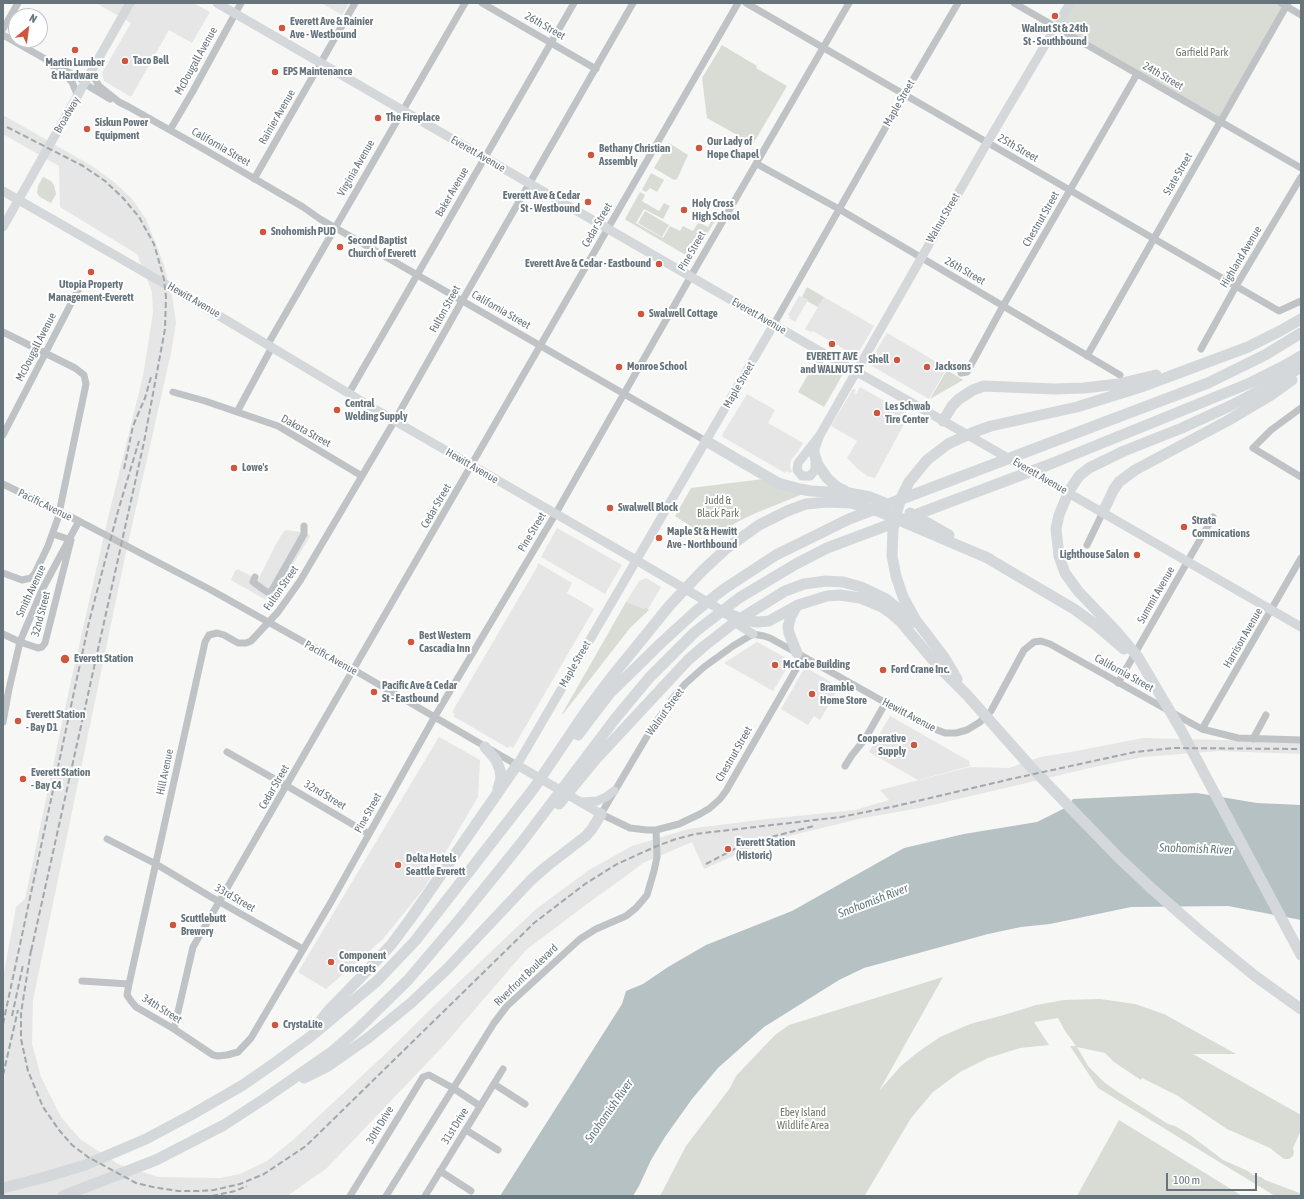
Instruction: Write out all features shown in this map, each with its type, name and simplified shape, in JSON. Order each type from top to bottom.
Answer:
[{"type":"highway","points":[[966,695],[944,657],[915,619],[903,597],[896,576],[892,556],[895,517],[906,489],[917,471],[938,451],[960,438],[974,432],[1110,397],[1141,387],[1248,347],[1301,319]]},
{"type":"highway","points":[[3,1188],[85,1165],[146,1139],[243,1085],[310,1037],[378,981],[415,941],[534,788],[610,694],[661,643],[696,611],[724,589],[776,555],[849,519],[1208,383],[1265,356],[1301,333]]},
{"type":"highway","points":[[63,1196],[156,1160],[224,1125],[333,1051],[408,980],[522,842],[531,840],[615,719],[649,678],[670,656],[711,619],[739,598],[796,564],[827,548],[1048,465],[1250,383],[1301,356]]},
{"type":"highway","points":[[943,420],[952,406],[959,399],[972,390],[984,386],[1054,389],[1102,387],[1135,381],[1211,362]]},
{"type":"highway","points":[[1301,367],[1232,405],[1088,468],[1079,476],[1069,491],[1059,515],[1056,529],[1059,556],[1066,573],[1078,590],[1149,676],[1181,730],[1301,955]]},
{"type":"highway","points":[[1103,512],[1114,489],[1119,482],[1129,474],[1144,464],[1249,408],[1301,374]]},
{"type":"highway","points":[[706,441],[778,483],[811,491],[849,492]]},
{"type":"highway","points":[[815,456],[818,465],[827,478],[837,487],[913,520],[990,559],[1074,609],[1096,625],[1115,635]]},
{"type":"highway","points":[[552,766],[586,711],[635,647],[670,605],[703,570],[727,548],[759,525],[787,511],[806,504],[838,502],[882,507]]},
{"type":"highway","points":[[573,779],[595,760],[676,672],[721,632],[762,604],[785,591],[800,585],[817,581],[843,582],[861,586],[886,599],[901,611],[966,695]]},
{"type":"highway","points":[[726,613],[748,621],[769,621],[798,605],[827,596],[840,595],[860,598],[882,607],[900,621],[938,666],[1053,791],[1113,852],[1151,888],[1228,954],[1301,1009]]},
{"type":"highway","points":[[798,605],[791,616],[788,627],[789,633],[800,655]]},
{"type":"highway","points":[[485,747],[496,760],[500,770],[501,778],[496,796]]},
{"type":"highway","points":[[310,1037],[328,1011],[391,945],[416,912],[517,765]]},
{"type":"highway","points":[[284,1085],[306,1077],[328,1066],[368,1038],[411,1003],[447,969],[531,880],[586,836],[601,814]]},
{"type":"main road","name":"Broadway","points":[[3,227],[130,3]]},
{"type":"main road","name":"Everett Avenue","points":[[217,3],[1301,627]]},
{"type":"main road","name":"Walnut Street","points":[[820,435],[796,466],[797,470],[802,476],[806,477],[813,473],[816,465],[815,449],[820,435],[920,258],[1070,3]]},
{"type":"main road","name":"Hewitt Avenue","points":[[3,191],[270,345],[472,466],[556,513],[726,613],[739,625],[753,634]]},
{"type":"main road","name":"Maple Street","points":[[517,765],[774,324]]},
{"type":"main road","name":"Pacific Avenue","points":[[517,765],[601,814]]},
{"type":"main road","points":[[581,802],[598,801],[606,798],[614,791]]},
{"type":"street","points":[[3,29],[18,3]]},
{"type":"street","name":"McDougall Avenue","points":[[170,130],[242,3]]},
{"type":"street","name":"Rainier Avenue","points":[[254,179],[355,3]]},
{"type":"street","name":"Virginia Avenue","points":[[270,345],[334,227],[465,3]]},
{"type":"street","name":"26th Street","points":[[482,3],[596,69]]},
{"type":"street","name":"Baker Avenue","points":[[349,393],[574,3]]},
{"type":"street","name":"Fulton Street","points":[[269,623],[300,580],[395,420],[633,3]]},
{"type":"street","name":"Cedar Street","points":[[174,1029],[193,947],[738,3]]},
{"type":"street","name":"25th Street","points":[[746,3],[1280,311],[1301,301]]},
{"type":"street","name":"Pine Street","points":[[218,1056],[238,1052],[251,1038],[304,949],[434,718],[556,513],[690,276],[757,164],[849,3]]},
{"type":"street","name":"Maple Street","points":[[774,324],[958,3]]},
{"type":"street","name":"24th Street","points":[[1014,3],[1301,168]]},
{"type":"street","points":[[1285,4],[1301,15]]},
{"type":"street","name":"State Street","points":[[1087,356],[1153,238],[1221,122],[1285,4]]},
{"type":"street","name":"California Street","points":[[3,35],[50,62],[60,66],[111,99],[170,130],[303,207],[334,227],[706,441]]},
{"type":"street","name":"California Street","points":[[50,62],[60,74],[72,82],[78,96]]},
{"type":"street","name":"California Street","points":[[91,72],[99,86],[119,102]]},
{"type":"street","name":"Chestnut Street","points":[[961,373],[967,372],[1003,306],[1137,74]]},
{"type":"street","name":"26th Street","points":[[757,164],[839,209],[1120,375]]},
{"type":"street","name":"Highland Avenue","points":[[1201,349],[1236,286],[1301,177]]},
{"type":"street","name":"McDougall Avenue","points":[[3,435],[44,353],[78,290]]},
{"type":"street","points":[[3,332],[75,368],[84,375],[86,384],[85,395],[58,518],[53,534],[35,573],[31,578],[22,580],[3,573]]},
{"type":"street","points":[[237,412],[270,345]]},
{"type":"street","name":"Dakota Street","points":[[173,392],[205,401],[278,426],[362,476]]},
{"type":"street","points":[[1301,408],[1271,430],[1253,448],[1301,477]]},
{"type":"street","name":"Pacific Avenue","points":[[3,484],[79,521],[211,590],[354,670],[517,765]]},
{"type":"street","points":[[1087,545],[1103,512]]},
{"type":"street","name":"Summit Avenue","points":[[1118,683],[1213,517]]},
{"type":"street","name":"Smith Avenue","points":[[3,722],[8,689],[20,642],[43,588],[79,521]]},
{"type":"street","points":[[255,577],[253,582],[264,590],[271,592],[304,534],[304,526]]},
{"type":"street","name":"32nd Street","points":[[3,634],[38,648],[42,647],[45,643],[71,540],[53,534]]},
{"type":"street","name":"Harrison Avenue","points":[[1202,729],[1301,558]]},
{"type":"street","name":"Hill Avenue","points":[[130,984],[205,642],[209,636],[217,633],[224,635],[238,643],[246,643],[254,639],[269,623]]},
{"type":"street","name":"Hewitt Avenue","points":[[753,634],[764,636],[927,726],[944,733]]},
{"type":"street","name":"Walnut Street","points":[[601,814],[652,728],[673,698],[685,684],[704,667],[733,646],[753,634]]},
{"type":"street","name":"California Street","points":[[944,733],[956,733],[967,730],[980,722],[991,711],[1024,650],[1034,642],[1041,642],[1050,644],[1202,729],[1238,738],[1301,740]]},
{"type":"street","name":"Chestnut Street","points":[[656,830],[679,824],[700,814],[720,799],[726,791],[800,655]]},
{"type":"street","points":[[845,766],[866,739],[886,702]]},
{"type":"street","points":[[1253,739],[1266,715]]},
{"type":"street","name":"32nd Street","points":[[227,752],[369,834]]},
{"type":"street","name":"Pacific Avenue","points":[[601,814],[630,828],[656,830]]},
{"type":"street","name":"Riverfront Boulevard","points":[[386,1196],[494,1023],[507,1006],[580,939],[596,929],[626,916],[642,902],[647,894],[657,857],[656,830]]},
{"type":"street","name":"33rd Street","points":[[107,839],[156,864],[304,949]]},
{"type":"street","points":[[82,981],[130,984]]},
{"type":"street","name":"34th Street","points":[[130,984],[128,995],[131,1002],[136,1007],[174,1029],[213,1055],[218,1056]]},
{"type":"street","name":"31st Drive","points":[[425,1196],[503,1068]]},
{"type":"street","name":"30th Drive","points":[[350,1196],[423,1077],[429,1075],[453,1088]]},
{"type":"street","points":[[494,1084],[525,1104]]},
{"type":"street","points":[[453,1088],[480,1106]]},
{"type":"street","points":[[466,1130],[498,1150]]},
{"type":"street","points":[[440,1171],[471,1191]]},
{"type":"shaded area","points":[[96,3],[193,3],[210,12],[192,43],[169,30],[131,97],[104,81],[102,73],[131,23]]},
{"type":"shaded area","points":[[321,3],[349,3],[342,15]]},
{"type":"shaded area","points":[[3,115],[92,166],[114,182],[132,199],[146,219],[164,265],[173,301],[176,323],[171,353],[126,552],[33,1000],[32,1044],[41,1077],[61,1117],[80,1139],[118,1164],[158,1177],[220,1178],[240,1174],[267,1161],[294,1139],[380,1059],[536,909],[589,870],[632,846],[688,829],[855,810],[889,800],[880,790],[970,767],[1009,768],[1040,757],[1143,738],[1301,742],[1301,754],[1219,751],[1143,757],[920,808],[863,818],[797,834],[758,845],[704,869],[692,842],[643,863],[526,950],[445,1044],[327,1168],[287,1196],[3,1196],[3,978],[16,907],[25,899],[69,690],[108,518],[143,376],[153,313],[152,292],[137,254],[60,207],[59,166],[3,134]]},
{"type":"shaded area","points":[[799,296],[808,300],[795,322],[789,318],[790,316],[788,315]]},
{"type":"shaded area","points":[[824,297],[874,326],[857,355],[813,331],[811,332],[805,329]]},
{"type":"shaded area","points":[[887,333],[947,368],[929,399],[872,366],[870,361]]},
{"type":"shaded area","points":[[860,387],[909,415],[875,478],[867,476],[847,458],[857,441],[831,426],[853,389],[856,390],[854,393],[856,394]]},
{"type":"shaded area","points":[[747,394],[775,410],[768,423],[803,443],[791,460],[790,466],[792,472],[790,473],[786,471],[785,473],[723,437],[722,435]]},
{"type":"shaded area","points":[[557,528],[622,565],[605,594],[541,557]]},
{"type":"shaded area","points":[[287,530],[306,533],[310,536],[272,600],[269,597],[266,600],[231,580],[235,571],[238,569],[258,580],[276,544],[284,531]]},
{"type":"shaded area","points":[[538,563],[572,583],[567,593],[594,609],[513,748],[510,746],[508,748],[453,716],[455,714],[452,712]]},
{"type":"shaded area","points":[[646,578],[661,587],[648,609],[645,607],[644,610],[626,602],[639,581]]},
{"type":"shaded area","points":[[757,642],[791,661],[773,691],[724,663]]},
{"type":"shaded area","name":"Bramble Home Store","points":[[805,667],[839,687],[820,720],[814,716],[808,725],[781,709]]},
{"type":"shaded area","points":[[890,716],[969,761],[970,766],[918,780],[869,752]]},
{"type":"shaded area","points":[[439,737],[480,760],[478,797],[425,887],[383,939],[326,989],[298,972]]},
{"type":"green space","name":"Garfield Park","points":[[1070,3],[1281,3],[1287,6],[1221,122],[1056,27]]},
{"type":"green space","points":[[722,45],[757,66],[756,68],[787,86],[753,144],[707,118],[702,78]]},
{"type":"green space","points":[[669,143],[688,155],[677,179],[674,180],[654,168]]},
{"type":"green space","points":[[651,173],[664,180],[657,192],[650,188],[646,192],[642,190]]},
{"type":"green space","points":[[43,177],[51,181],[54,185],[56,194],[51,203],[40,197],[37,193],[38,186]]},
{"type":"green space","points":[[640,192],[645,195],[642,201],[659,211],[664,203],[670,206],[663,219],[644,209],[636,223],[663,238],[670,226],[680,231],[683,226],[693,231],[698,223],[708,227],[716,213],[719,214],[694,256],[689,257],[625,219]]},
{"type":"green space","points":[[645,211],[669,225],[662,237],[638,223]]},
{"type":"green space","points":[[807,287],[824,297],[818,307],[802,297]]},
{"type":"green space","points":[[817,359],[843,374],[824,407],[798,392]]},
{"type":"green space","points":[[947,370],[963,380],[930,399]]},
{"type":"green space","name":"Judd & Black Park","points":[[763,479],[803,494],[756,513],[737,522],[718,534],[704,526],[701,531],[698,531],[675,516],[691,488]]},
{"type":"green space","points":[[626,602],[644,609],[645,607],[649,610],[630,628],[562,714]]},
{"type":"green space","name":"Ebey Island Wildlife Area","points":[[943,977],[879,1091],[901,1066],[918,1052],[940,1037],[970,1024],[1036,1005],[1064,1000],[1100,999],[1135,1004],[1164,1014],[1236,1054],[1193,1054],[1301,1115],[1301,1130],[1293,1148],[1293,1156],[1289,1159],[1284,1159],[1270,1148],[1227,1129],[1178,1096],[1142,1078],[1141,1080],[1114,1062],[1105,1053],[1077,1047],[1088,1066],[1105,1083],[1168,1124],[1175,1126],[1190,1135],[1223,1160],[1248,1171],[1253,1175],[1297,1192],[1301,1194],[1301,1196],[1275,1196],[1098,1088],[1070,1046],[1076,1046],[1058,1018],[1034,1022],[1049,1045],[1020,1048],[988,1058],[960,1072],[933,1092],[911,1118],[865,1195],[866,1196],[660,1196],[686,1146],[730,1088],[736,1076],[775,1035],[789,1025]]},
{"type":"green space","points":[[1119,1120],[1239,1194],[1242,1196],[1077,1196]]},
{"type":"water","name":"Snohomish River","points":[[1197,793],[1257,803],[1301,805],[1301,920],[1228,906],[1131,907],[1050,924],[1021,927],[988,934],[864,968],[839,980],[764,1027],[718,1068],[692,1099],[665,1137],[651,1160],[633,1196],[500,1196],[622,1004],[626,991],[643,984],[668,967],[706,945],[792,911],[904,848],[964,834],[1037,822],[1065,808],[1073,799]]},
{"type":"railway","points":[[7,127],[83,166],[105,181],[123,198],[139,217],[154,244],[164,279],[166,297],[165,329],[144,442],[30,956]]},
{"type":"railway","points":[[124,469],[133,426],[145,398],[151,377]]},
{"type":"railway","points":[[3,1024],[89,622],[118,511],[139,441]]},
{"type":"railway","points":[[31,950],[21,1013],[21,1039],[28,1071],[43,1107],[59,1130],[72,1145],[88,1157],[136,1183],[178,1191],[214,1190],[240,1184],[264,1174],[306,1146],[534,923],[585,884],[617,864],[657,846],[695,834],[841,817],[1135,752],[1173,748],[1301,749]]},
{"type":"railway","points":[[706,864],[740,846],[814,826]]},
{"type":"railway","points":[[12,1016],[23,965]]},
{"type":"railway","points":[[3,1075],[18,1010]]},
{"type":"railway","points":[[212,1196],[235,1191],[247,1186]]},
{"type":"place","name":"Walnut St & 24th St - Southbound","points":[[1055,16]]},
{"type":"place","name":"Everett Ave & Rainier Ave - Westbound","points":[[282,28]]},
{"type":"place","name":"Martin Lumber & Hardware","points":[[75,50]]},
{"type":"place","name":"Taco Bell","points":[[125,61]]},
{"type":"place","name":"EPS Maintenance","points":[[275,72]]},
{"type":"place","name":"The Fireplace","points":[[378,118]]},
{"type":"place","name":"Siskun Power Equipment","points":[[87,129]]},
{"type":"place","name":"Our Lady of Hope Chapel","points":[[699,148]]},
{"type":"place","name":"Bethany Christian Assembly","points":[[591,155]]},
{"type":"place","name":"Everett Ave & Cedar St - Westbound","points":[[588,202]]},
{"type":"place","name":"Holy Cross High School","points":[[684,210]]},
{"type":"place","name":"Snohomish PUD","points":[[263,232]]},
{"type":"place","name":"Second Baptist Church of Everett","points":[[340,247]]},
{"type":"place","name":"Everett Ave & Cedar - Eastbound","points":[[659,264]]},
{"type":"place","name":"Utopia Property Management-Everett","points":[[91,272]]},
{"type":"place","name":"Swalwell Cottage","points":[[641,314]]},
{"type":"place","name":"EVERETT AVE and WALNUT ST","points":[[832,344]]},
{"type":"place","name":"Shell","points":[[897,360]]},
{"type":"place","name":"Monroe School","points":[[619,367]]},
{"type":"place","name":"Jacksons","points":[[927,367]]},
{"type":"place","name":"Central Welding Supply","points":[[337,410]]},
{"type":"place","name":"Les Schwab Tire Center","points":[[877,413]]},
{"type":"place","name":"Lowe's","points":[[234,468]]},
{"type":"place","name":"Swalwell Block","points":[[610,508]]},
{"type":"place","name":"Strata Commications","points":[[1184,527]]},
{"type":"place","name":"Maple St & Hewitt Ave - Northbound","points":[[659,538]]},
{"type":"place","name":"Lighthouse Salon","points":[[1137,555]]},
{"type":"place","name":"Best Western Cascadia Inn","points":[[411,642]]},
{"type":"place","name":"Everett Station","points":[[65,659]]},
{"type":"place","name":"McCabe Building","points":[[775,665]]},
{"type":"place","name":"Ford Crane Inc.","points":[[883,670]]},
{"type":"place","name":"Pacific Ave & Cedar St - Eastbound","points":[[374,692]]},
{"type":"place","name":"Bramble Home Store","points":[[812,694]]},
{"type":"place","name":"Everett Station - Bay D1","points":[[18,721]]},
{"type":"place","name":"Cooperative Supply","points":[[914,745]]},
{"type":"place","name":"Everett Station - Bay C4","points":[[23,779]]},
{"type":"place","name":"Everett Station (Historic)","points":[[728,849]]},
{"type":"place","name":"Delta Hotels Seattle Everett","points":[[398,865]]},
{"type":"place","name":"Scuttlebutt Brewery","points":[[173,925]]},
{"type":"place","name":"Component Concepts","points":[[331,962]]},
{"type":"place","name":"CrystaLite","points":[[275,1025]]}]
